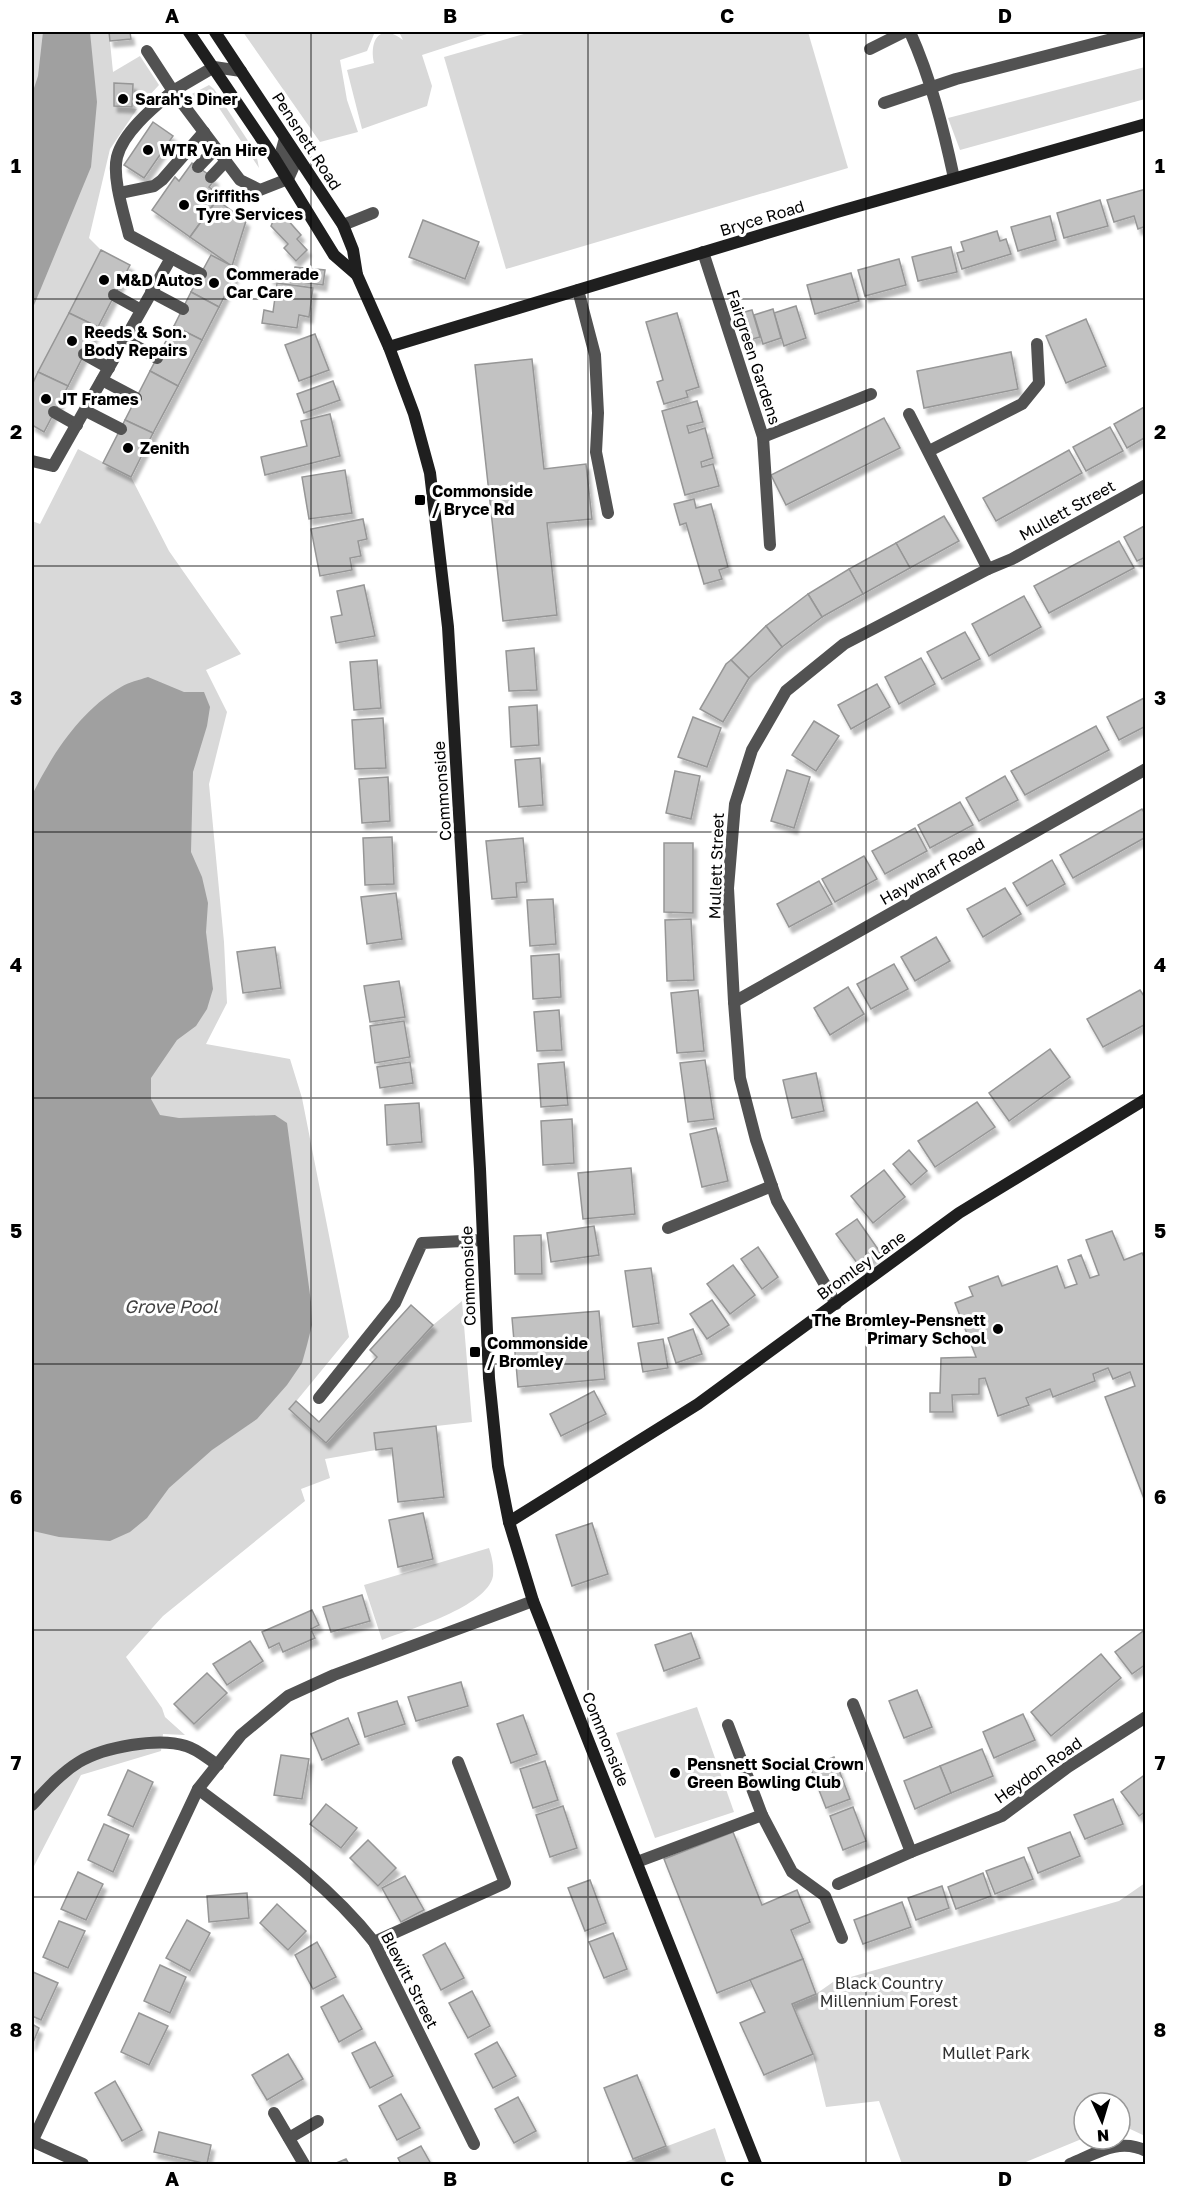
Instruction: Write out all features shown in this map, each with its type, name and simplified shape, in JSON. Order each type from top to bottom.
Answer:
[{"type":"main road","name":"Pensnett Road","points":[[189,32],[288,179],[334,255],[357,275]]},
{"type":"main road","name":"Pensnett Road","points":[[215,32],[343,225],[353,250],[357,275],[389,347]]},
{"type":"main road","name":"Bryce Road","points":[[389,347],[703,252],[1146,123]]},
{"type":"main road","name":"Commonside","points":[[389,347],[414,414],[430,472],[440,544],[457,756],[489,1378],[498,1466],[509,1522],[533,1600],[756,2164]]},
{"type":"main road","name":"Bromley Lane","points":[[509,1522],[698,1404],[959,1213],[1146,1099]]},
{"type":"street","points":[[870,49],[904,32]]},
{"type":"street","points":[[910,32],[932,86],[942,120],[954,178]]},
{"type":"street","points":[[884,103],[932,86],[1139,32]]},
{"type":"street","points":[[147,51],[173,91],[240,180],[260,190],[288,179],[293,168],[282,149],[285,138]]},
{"type":"street","points":[[201,274],[129,235],[116,176],[117,157],[128,135],[149,111],[173,91],[214,67],[241,70]]},
{"type":"street","points":[[120,193],[154,186],[204,132]]},
{"type":"street","points":[[198,167],[216,148]]},
{"type":"street","points":[[211,177],[226,161]]},
{"type":"street","points":[[343,225],[373,213]]},
{"type":"street","name":"Fairgreen Gardens","points":[[703,252],[763,437],[770,545]]},
{"type":"street","points":[[32,461],[53,466],[171,258]]},
{"type":"street","points":[[578,290],[595,355],[598,413],[596,452],[608,513]]},
{"type":"street","points":[[151,292],[183,309]]},
{"type":"street","points":[[114,295],[141,310]]},
{"type":"street","points":[[124,340],[157,358]]},
{"type":"street","points":[[929,451],[1022,404],[1039,382],[1037,344]]},
{"type":"street","points":[[84,354],[109,368]]},
{"type":"street","points":[[102,380],[136,398]]},
{"type":"street","points":[[763,437],[871,394]]},
{"type":"street","points":[[86,411],[121,429]]},
{"type":"street","points":[[54,412],[77,425]]},
{"type":"street","points":[[909,414],[988,569]]},
{"type":"street","name":"Mullett Street","points":[[836,1304],[777,1201],[756,1140],[740,1078],[728,888],[735,804],[752,750],[786,692],[844,644],[988,569],[1012,559],[1146,485]]},
{"type":"street","name":"Haywharf Road","points":[[734,1002],[1146,769]]},
{"type":"street","points":[[668,1228],[772,1186]]},
{"type":"street","points":[[319,1398],[395,1303],[422,1243],[483,1240]]},
{"type":"street","points":[[83,2164],[32,2142],[198,1789],[241,1735],[288,1696],[334,1674],[533,1600]]},
{"type":"street","points":[[853,1704],[910,1852]]},
{"type":"street","name":"Heydon Road","points":[[838,1884],[910,1852],[1002,1816],[1068,1767],[1146,1717]]},
{"type":"street","points":[[728,1725],[762,1815],[792,1872],[825,1896],[842,1938]]},
{"type":"street","points":[[32,1805],[45,1790],[79,1762],[120,1747],[159,1742],[187,1746],[218,1765]]},
{"type":"street","points":[[375,1942],[505,1883],[458,1762]]},
{"type":"street","name":"Blewitt Street","points":[[198,1789],[286,1856],[353,1915],[375,1942],[474,2144]]},
{"type":"street","points":[[637,1862],[762,1815]]},
{"type":"street","points":[[274,2113],[304,2164]]},
{"type":"street","points":[[289,2138],[318,2121]]},
{"type":"street","points":[[1070,2164],[1119,2144],[1138,2147],[1146,2151]]},
{"type":"green space","points":[[32,32],[109,32],[113,72],[140,56],[159,85],[147,98],[132,92],[132,84],[114,84],[114,106],[137,109],[110,149],[89,238],[101,250],[32,385]]},
{"type":"green space","points":[[243,32],[381,32],[374,34],[367,51],[340,60],[347,100],[358,132],[320,142]]},
{"type":"green space","points":[[399,32],[493,32],[422,55],[432,86],[427,106],[362,129],[347,70],[374,63],[373,47],[378,36],[388,33],[403,40]]},
{"type":"green space","points":[[531,32],[808,32],[848,168],[506,269],[444,57]]},
{"type":"green space","points":[[1145,67],[1145,99],[960,150],[948,118]]},
{"type":"green space","points":[[209,85],[214,89],[256,153],[259,168],[209,93],[196,101],[190,95]]},
{"type":"green space","points":[[78,449],[131,477],[169,551],[241,654],[206,670],[227,712],[209,784],[224,942],[227,1003],[206,1044],[290,1059],[302,1098],[349,1337],[289,1410],[327,1443],[433,1325],[462,1301],[472,1422],[374,1433],[376,1450],[325,1459],[330,1478],[301,1489],[305,1501],[163,1616],[126,1657],[162,1708],[165,1717],[185,1735],[163,1734],[161,1751],[81,1775],[32,1870],[32,521],[40,524]]},
{"type":"green space","points":[[489,1548],[493,1576],[488,1587],[477,1598],[446,1616],[382,1640],[364,1585]]},
{"type":"green space","name":"Pensnett Social Crown Green Bowling Club","points":[[697,1707],[734,1812],[655,1838],[616,1733]]},
{"type":"green space","name":"Mullet Park","points":[[1145,1883],[1145,2136],[1132,2130],[1132,2091],[1072,2091],[1072,2143],[1021,2164],[902,2164],[879,2101],[826,2107],[813,2054],[792,2004],[816,1994],[833,1982],[1119,1901]]},
{"type":"green space","points":[[715,2128],[727,2164],[620,2164]]},
{"type":"water","points":[[43,32],[90,32],[97,102],[91,167],[32,310],[32,94],[38,76]]},
{"type":"water","name":"Grove Pool","points":[[148,677],[184,692],[204,692],[210,707],[207,726],[193,772],[191,852],[202,877],[208,903],[206,932],[213,989],[207,1009],[196,1026],[177,1040],[151,1078],[151,1099],[160,1115],[179,1118],[275,1115],[287,1123],[311,1302],[312,1325],[302,1363],[287,1385],[257,1419],[212,1450],[169,1488],[147,1518],[130,1532],[110,1541],[59,1537],[33,1531],[32,1523],[32,795],[49,764],[80,721],[106,697],[121,687]]},
{"type":"building","points":[[109,32],[130,32],[131,39],[110,41]]},
{"type":"building","name":"Sarah's Diner","points":[[114,83],[133,84],[132,107],[114,106]]},
{"type":"building","name":"WTR Van Hire","points":[[153,122],[173,136],[144,178],[124,165]]},
{"type":"building","name":"Griffiths Tyre Services","points":[[192,163],[215,179],[209,187],[220,195],[190,237],[152,210],[175,177],[179,181]]},
{"type":"building","points":[[1146,189],[1146,226],[1138,229],[1134,216],[1114,222],[1107,200]]},
{"type":"building","points":[[217,200],[246,221],[232,266],[190,237]]},
{"type":"building","points":[[1100,200],[1108,226],[1064,238],[1057,213]]},
{"type":"building","points":[[278,209],[301,235],[297,239],[307,250],[296,261],[284,248],[288,244],[271,226]]},
{"type":"building","points":[[1050,216],[1056,240],[1018,251],[1011,227]]},
{"type":"building","points":[[423,220],[479,242],[465,279],[409,257]]},
{"type":"building","points":[[997,231],[1000,241],[1006,239],[1011,254],[962,269],[957,253],[964,251],[961,242]]},
{"type":"building","points":[[951,247],[957,272],[918,281],[912,257]]},
{"type":"building","name":"M&D Autos","points":[[101,250],[130,265],[98,327],[69,313]]},
{"type":"building","name":"Commerade Car Care","points":[[211,255],[238,269],[219,307],[191,292]]},
{"type":"building","points":[[899,259],[906,285],[865,296],[858,270]]},
{"type":"building","points":[[295,267],[325,270],[323,285],[270,278],[272,270],[294,273]]},
{"type":"building","points":[[851,273],[859,301],[815,314],[807,285]]},
{"type":"building","points":[[277,283],[313,288],[309,317],[299,315],[297,328],[262,323],[264,310],[273,312]]},
{"type":"building","points":[[191,292],[219,307],[202,340],[174,326]]},
{"type":"building","points":[[796,306],[806,338],[784,346],[774,313]]},
{"type":"building","points":[[773,309],[781,338],[763,344],[754,315]]},
{"type":"building","points":[[752,310],[760,337],[745,341],[737,314]]},
{"type":"building","name":"Reeds & Son. Body Repairs","points":[[69,313],[98,327],[68,386],[38,372]]},
{"type":"building","points":[[677,313],[699,387],[686,391],[688,397],[664,404],[657,382],[663,380],[646,322]]},
{"type":"building","points":[[1086,319],[1106,366],[1066,383],[1046,336]]},
{"type":"building","points":[[174,326],[202,340],[178,386],[150,371]]},
{"type":"building","points":[[315,334],[329,370],[299,381],[285,345]]},
{"type":"building","points":[[1011,352],[1018,389],[924,408],[917,371]]},
{"type":"building","points":[[532,359],[544,469],[586,464],[592,519],[547,523],[557,615],[503,621],[475,365]]},
{"type":"building","points":[[150,371],[178,386],[153,433],[125,420]]},
{"type":"building","name":"JT Frames","points":[[38,372],[68,386],[44,432],[32,425],[32,385]]},
{"type":"building","points":[[333,381],[340,400],[304,413],[297,394]]},
{"type":"building","points":[[697,401],[703,422],[687,426],[689,433],[705,428],[713,458],[701,462],[702,467],[713,464],[719,486],[685,495],[662,411]]},
{"type":"building","points":[[1146,406],[1146,437],[1127,448],[1114,424]]},
{"type":"building","points":[[330,414],[340,456],[265,475],[261,457],[307,446],[301,421]]},
{"type":"building","points":[[884,418],[900,448],[786,505],[771,475]]},
{"type":"building","name":"Zenith","points":[[125,420],[153,433],[131,477],[103,463]]},
{"type":"building","points":[[1110,427],[1123,451],[1086,471],[1073,447]]},
{"type":"building","points":[[1069,450],[1082,473],[996,521],[983,498]]},
{"type":"building","points":[[345,470],[352,513],[309,519],[302,477]]},
{"type":"building","points":[[694,499],[696,508],[711,504],[728,567],[719,570],[722,579],[704,584],[686,523],[680,525],[674,504]]},
{"type":"building","points":[[944,516],[959,541],[910,568],[896,543]]},
{"type":"building","points":[[363,519],[367,539],[358,541],[361,556],[350,558],[352,570],[320,576],[311,529]]},
{"type":"building","points":[[1146,525],[1146,557],[1137,561],[1124,537]]},
{"type":"building","points":[[1119,541],[1134,568],[1049,613],[1034,586]]},
{"type":"building","points":[[896,543],[910,568],[863,594],[849,569]]},
{"type":"building","points":[[849,569],[863,594],[822,617],[808,594]]},
{"type":"building","points":[[364,585],[375,636],[336,643],[331,617],[342,615],[337,591]]},
{"type":"building","points":[[808,594],[822,617],[782,647],[766,626]]},
{"type":"building","points":[[1024,596],[1041,627],[989,656],[972,624]]},
{"type":"building","points":[[766,626],[782,647],[749,678],[731,660]]},
{"type":"building","points":[[965,632],[980,659],[942,679],[927,652]]},
{"type":"building","points":[[534,648],[537,690],[509,691],[506,651]]},
{"type":"building","points":[[921,658],[935,684],[899,704],[885,677]]},
{"type":"building","points":[[377,660],[381,708],[354,710],[350,662]]},
{"type":"building","points":[[731,660],[749,678],[723,722],[700,709],[726,664]]},
{"type":"building","points":[[877,684],[890,707],[851,729],[838,705]]},
{"type":"building","points":[[1146,697],[1146,726],[1119,740],[1107,717]]},
{"type":"building","points":[[537,705],[539,745],[511,747],[509,707]]},
{"type":"building","points":[[693,717],[721,728],[707,767],[678,757]]},
{"type":"building","points":[[383,718],[386,768],[355,769],[352,720]]},
{"type":"building","points":[[814,721],[839,736],[816,771],[792,755]]},
{"type":"building","points":[[1096,726],[1109,750],[1025,795],[1011,771]]},
{"type":"building","points":[[540,758],[543,805],[519,807],[515,760]]},
{"type":"building","points":[[787,770],[810,777],[794,828],[771,821]]},
{"type":"building","points":[[675,771],[700,776],[691,819],[666,813]]},
{"type":"building","points":[[1005,776],[1018,800],[979,821],[966,798]]},
{"type":"building","points":[[388,777],[390,821],[362,823],[359,779]]},
{"type":"building","points":[[960,802],[973,825],[930,848],[918,825]]},
{"type":"building","points":[[1142,809],[1146,816],[1146,837],[1073,878],[1060,855]]},
{"type":"building","points":[[915,828],[927,851],[885,874],[872,851]]},
{"type":"building","points":[[392,837],[394,884],[365,885],[363,838]]},
{"type":"building","points":[[523,838],[527,882],[516,883],[517,897],[492,899],[486,841]]},
{"type":"building","points":[[664,843],[693,843],[693,913],[664,912]]},
{"type":"building","points":[[864,856],[877,879],[835,902],[822,879]]},
{"type":"building","points":[[1052,860],[1065,884],[1027,906],[1013,883]]},
{"type":"building","points":[[819,881],[832,904],[789,927],[777,904]]},
{"type":"building","points":[[1005,888],[1021,914],[983,937],[967,909]]},
{"type":"building","points":[[396,893],[402,939],[367,944],[361,897]]},
{"type":"building","points":[[553,899],[556,944],[530,946],[527,900]]},
{"type":"building","points":[[691,919],[694,980],[667,981],[665,920]]},
{"type":"building","points":[[936,937],[950,961],[915,981],[901,957]]},
{"type":"building","points":[[275,947],[281,988],[243,993],[237,952]]},
{"type":"building","points":[[559,954],[561,997],[533,999],[531,956]]},
{"type":"building","points":[[894,964],[908,989],[871,1009],[857,984]]},
{"type":"building","points":[[399,981],[405,1017],[370,1022],[364,986]]},
{"type":"building","points":[[848,987],[864,1014],[830,1035],[814,1008]]},
{"type":"building","points":[[698,990],[704,1051],[677,1053],[671,993]]},
{"type":"building","points":[[1140,990],[1146,999],[1146,1024],[1103,1047],[1087,1019]]},
{"type":"building","points":[[559,1010],[562,1050],[537,1051],[534,1012]]},
{"type":"building","points":[[404,1021],[410,1057],[375,1063],[370,1026]]},
{"type":"building","points":[[1050,1049],[1070,1077],[1009,1121],[989,1093]]},
{"type":"building","points":[[705,1060],[714,1119],[688,1122],[680,1063]]},
{"type":"building","points":[[410,1062],[413,1083],[380,1088],[377,1067]]},
{"type":"building","points":[[564,1062],[568,1105],[541,1107],[538,1064]]},
{"type":"building","points":[[816,1073],[824,1111],[792,1118],[783,1080]]},
{"type":"building","points":[[977,1102],[995,1127],[935,1167],[918,1141]]},
{"type":"building","points":[[419,1103],[422,1142],[387,1145],[385,1105]]},
{"type":"building","points":[[572,1119],[574,1163],[543,1165],[541,1121]]},
{"type":"building","points":[[716,1128],[728,1181],[702,1187],[690,1134]]},
{"type":"building","points":[[909,1150],[927,1171],[911,1185],[893,1164]]},
{"type":"building","points":[[631,1168],[635,1214],[583,1219],[578,1173]]},
{"type":"building","points":[[884,1170],[905,1197],[873,1223],[851,1196]]},
{"type":"building","points":[[857,1219],[880,1252],[860,1267],[836,1234]]},
{"type":"building","points":[[594,1226],[599,1255],[551,1262],[547,1233]]},
{"type":"building","points":[[1112,1231],[1124,1260],[1142,1253],[1146,1261],[1146,1504],[1105,1397],[1135,1386],[1130,1372],[1113,1379],[1108,1368],[1093,1374],[1095,1381],[1053,1397],[1050,1389],[1026,1398],[1029,1405],[998,1416],[985,1378],[979,1379],[979,1394],[952,1395],[953,1412],[930,1412],[930,1393],[940,1393],[941,1358],[976,1357],[955,1303],[973,1296],[969,1287],[998,1276],[1002,1286],[1057,1266],[1065,1288],[1077,1284],[1068,1260],[1081,1255],[1090,1278],[1099,1275],[1086,1240]]},
{"type":"building","points":[[541,1235],[542,1274],[515,1274],[514,1236]]},
{"type":"building","points":[[758,1247],[778,1277],[762,1289],[741,1259]]},
{"type":"building","points":[[733,1265],[755,1295],[730,1314],[707,1284]]},
{"type":"building","points":[[651,1268],[659,1323],[633,1327],[625,1271]]},
{"type":"building","points":[[712,1300],[729,1325],[707,1339],[690,1314]]},
{"type":"building","points":[[411,1305],[433,1325],[326,1443],[289,1409],[296,1401],[319,1422],[377,1357],[370,1350]]},
{"type":"building","points":[[599,1311],[605,1379],[518,1387],[512,1318]]},
{"type":"building","points":[[693,1329],[702,1354],[676,1363],[668,1338]]},
{"type":"building","points":[[663,1339],[668,1368],[643,1372],[638,1343]]},
{"type":"building","points":[[594,1391],[606,1414],[561,1436],[550,1414]]},
{"type":"building","points":[[436,1426],[444,1497],[398,1502],[392,1448],[376,1450],[374,1433]]},
{"type":"building","points":[[423,1513],[433,1559],[398,1567],[389,1520]]},
{"type":"building","points":[[592,1523],[608,1574],[572,1586],[556,1535]]},
{"type":"building","points":[[362,1595],[370,1621],[331,1632],[323,1607]]},
{"type":"building","points":[[312,1610],[319,1625],[311,1629],[315,1638],[283,1652],[279,1643],[269,1648],[262,1632]]},
{"type":"building","points":[[1146,1629],[1146,1664],[1132,1674],[1115,1652]]},
{"type":"building","points":[[691,1633],[700,1658],[664,1671],[655,1645]]},
{"type":"building","points":[[250,1641],[263,1661],[227,1685],[213,1664]]},
{"type":"building","points":[[1101,1654],[1121,1678],[1051,1736],[1031,1712]]},
{"type":"building","points":[[207,1673],[227,1693],[194,1724],[174,1704]]},
{"type":"building","points":[[461,1682],[468,1706],[416,1721],[408,1697]]},
{"type":"building","points":[[917,1690],[932,1727],[904,1738],[889,1701]]},
{"type":"building","points":[[397,1701],[405,1724],[365,1737],[358,1713]]},
{"type":"building","points":[[1023,1714],[1035,1740],[994,1758],[983,1732]]},
{"type":"building","points":[[523,1715],[537,1754],[511,1763],[497,1724]]},
{"type":"building","points":[[348,1718],[359,1744],[322,1760],[311,1734]]},
{"type":"building","points":[[982,1749],[993,1776],[951,1793],[940,1766]]},
{"type":"building","points":[[281,1755],[309,1759],[302,1799],[274,1795]]},
{"type":"building","points":[[834,1757],[850,1799],[826,1808],[810,1767]]},
{"type":"building","points":[[545,1761],[558,1800],[533,1808],[520,1769]]},
{"type":"building","points":[[940,1766],[951,1793],[915,1809],[904,1781]]},
{"type":"building","points":[[128,1770],[153,1782],[133,1827],[108,1815]]},
{"type":"building","points":[[1146,1774],[1146,1811],[1139,1816],[1121,1792]]},
{"type":"building","points":[[1113,1799],[1123,1824],[1085,1839],[1074,1815]]},
{"type":"building","points":[[326,1804],[357,1828],[341,1848],[310,1824]]},
{"type":"building","points":[[563,1806],[577,1848],[550,1857],[536,1815]]},
{"type":"building","points":[[853,1807],[866,1841],[843,1850],[830,1816]]},
{"type":"building","points":[[104,1824],[129,1835],[113,1872],[88,1860]]},
{"type":"building","points":[[733,1832],[762,1905],[797,1890],[810,1922],[791,1930],[803,1959],[717,1993],[664,1859]]},
{"type":"building","points":[[1070,1832],[1080,1856],[1038,1873],[1028,1848]]},
{"type":"building","points":[[368,1840],[396,1868],[378,1886],[350,1858]]},
{"type":"building","points":[[1024,1857],[1033,1879],[995,1894],[986,1871]]},
{"type":"building","points":[[78,1872],[103,1884],[86,1920],[61,1909]]},
{"type":"building","points":[[983,1873],[991,1896],[956,1909],[948,1887]]},
{"type":"building","points":[[405,1876],[424,1910],[401,1922],[382,1888]]},
{"type":"building","points":[[590,1880],[606,1923],[585,1931],[568,1888]]},
{"type":"building","points":[[942,1886],[949,1908],[916,1920],[908,1898]]},
{"type":"building","points":[[247,1893],[249,1918],[209,1922],[207,1896]]},
{"type":"building","points":[[902,1902],[911,1927],[863,1944],[854,1920]]},
{"type":"building","points":[[277,1904],[306,1931],[288,1950],[260,1923]]},
{"type":"building","points":[[187,1920],[210,1933],[190,1971],[166,1958]]},
{"type":"building","points":[[59,1921],[85,1931],[68,1968],[43,1957]]},
{"type":"building","points":[[613,1933],[627,1969],[604,1978],[589,1942]]},
{"type":"building","points":[[317,1942],[336,1977],[313,1989],[295,1955]]},
{"type":"building","points":[[445,1943],[464,1978],[441,1990],[423,1955]]},
{"type":"building","points":[[803,1959],[816,1994],[792,2004],[813,2054],[764,2075],[740,2023],[765,2012],[750,1980]]},
{"type":"building","points":[[160,1965],[186,1977],[170,2013],[144,2001]]},
{"type":"building","points":[[33,1972],[58,1983],[41,2020],[32,2016]]},
{"type":"building","points":[[472,1991],[490,2026],[468,2038],[449,2003]]},
{"type":"building","points":[[343,1995],[362,2029],[339,2042],[321,2007]]},
{"type":"building","points":[[139,2013],[168,2026],[149,2065],[121,2052]]},
{"type":"building","points":[[32,2024],[39,2028],[32,2045]]},
{"type":"building","points":[[375,2042],[393,2076],[370,2088],[352,2053]]},
{"type":"building","points":[[497,2042],[516,2076],[493,2088],[475,2054]]},
{"type":"building","points":[[288,2054],[303,2079],[267,2100],[252,2075]]},
{"type":"building","points":[[637,2075],[666,2146],[633,2159],[604,2088]]},
{"type":"building","points":[[115,2081],[142,2130],[122,2141],[95,2093]]},
{"type":"building","points":[[401,2094],[420,2128],[397,2140],[379,2106]]},
{"type":"building","points":[[518,2097],[536,2131],[514,2143],[495,2109]]},
{"type":"building","points":[[159,2132],[211,2145],[207,2164],[154,2152]]},
{"type":"building","points":[[421,2146],[431,2164],[401,2164],[398,2158]]},
{"type":"building","points":[[346,2159],[349,2164],[334,2164]]},
{"type":"place","name":"Sarah's Diner","points":[[123,99]]},
{"type":"place","name":"WTR Van Hire","points":[[148,150]]},
{"type":"place","name":"Griffiths Tyre Services","points":[[184,205]]},
{"type":"place","name":"M&D Autos","points":[[104,280]]},
{"type":"place","name":"Commerade Car Care","points":[[214,283]]},
{"type":"place","name":"Reeds & Son. Body Repairs","points":[[72,341]]},
{"type":"place","name":"JT Frames","points":[[46,399]]},
{"type":"place","name":"Zenith","points":[[128,448]]},
{"type":"place","name":"Commonside / Bryce Rd","points":[[420,500]]},
{"type":"place","name":"The Bromley-Pensnett Primary School","points":[[998,1329]]},
{"type":"place","name":"Commonside / Bromley","points":[[475,1352]]},
{"type":"place","name":"Pensnett Social Crown Green Bowling Club","points":[[675,1773]]},
{"type":"park label","name":"Black Country Millennium Forest","points":[[889,1992]]}]
